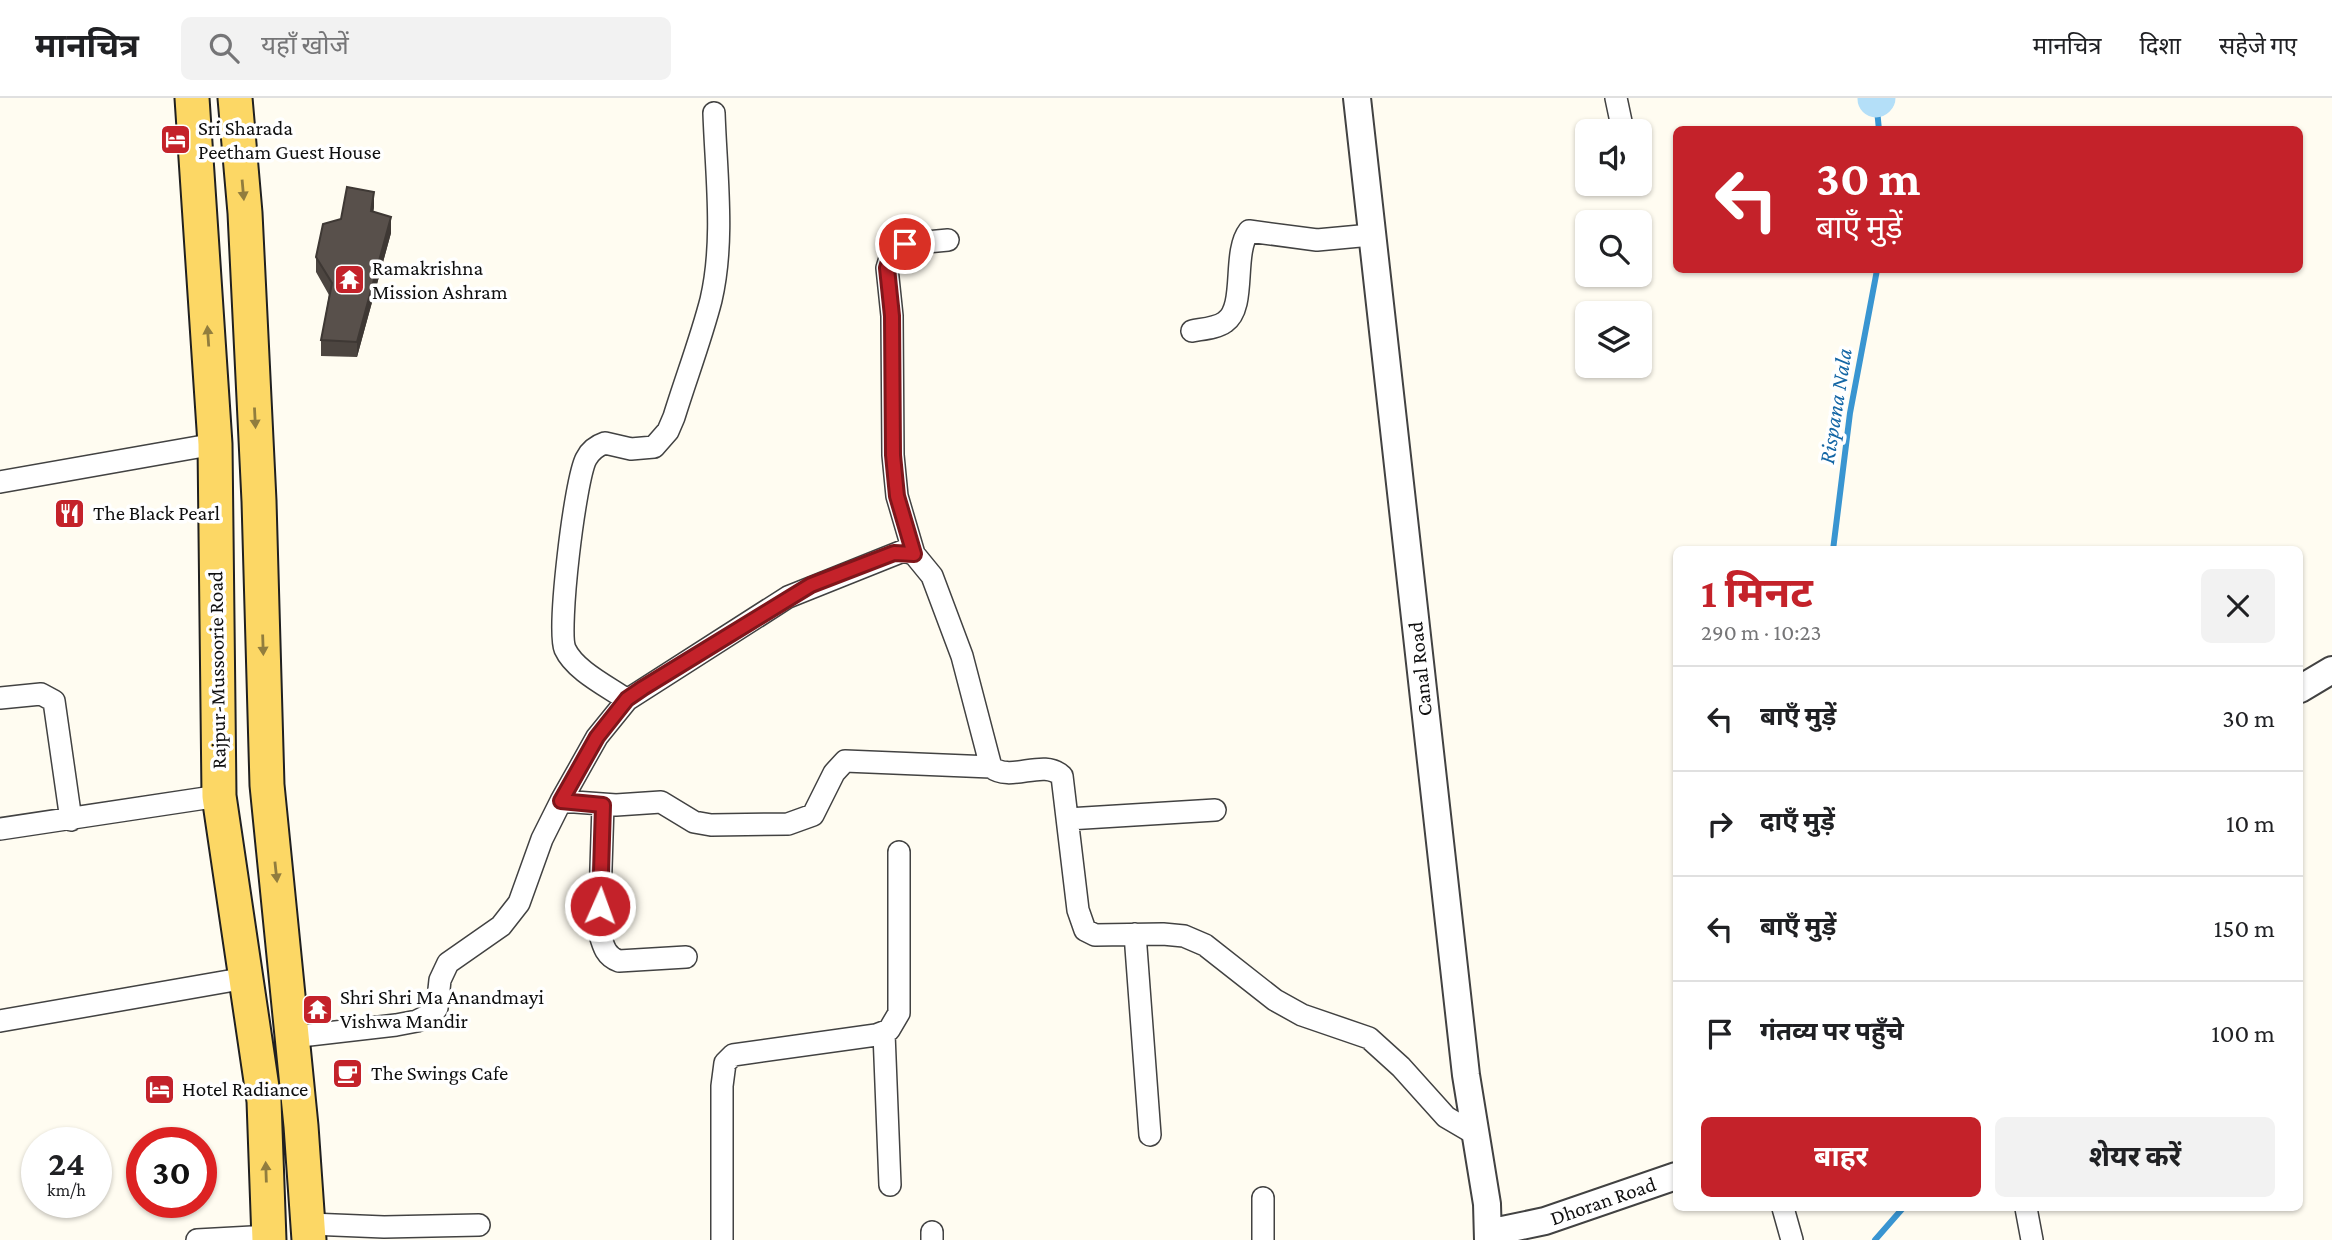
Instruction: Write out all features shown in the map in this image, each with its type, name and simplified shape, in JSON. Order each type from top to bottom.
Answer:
[{"type":"main road","name":"Rajpur-Mussoorie Road","points":[[192,98],[215,444],[219,796],[264,1101],[269,1238]]},
{"type":"main road","points":[[235,98],[245,213],[259,501],[267,785],[309,1232]]},
{"type":"street","name":"Canal Road","points":[[1357,98],[1488,1236]]},
{"type":"street","points":[[1616,98],[1620,119]]},
{"type":"street","points":[[627,699],[569,656],[564,644],[575,495],[585,460],[591,451],[605,443],[631,449],[654,447],[668,431],[674,417],[711,299],[714,278],[717,222],[714,113]]},
{"type":"street","points":[[1192,331],[1220,324],[1233,313],[1243,245],[1249,231],[1317,240],[1371,235]]},
{"type":"street","points":[[948,240],[905,244],[892,252],[887,268],[892,316],[893,455],[897,496],[914,554],[932,576],[962,656],[991,767]]},
{"type":"street","points":[[0,482],[215,444]]},
{"type":"street","points":[[292,1037],[396,1025],[417,1021],[433,1013],[437,1008],[440,980],[448,963],[501,926],[519,903],[538,849],[561,801],[597,737],[627,699],[788,597],[894,553],[914,554]]},
{"type":"street","points":[[2303,687],[2332,670]]},
{"type":"street","points":[[0,698],[41,694],[54,701],[71,820]]},
{"type":"street","points":[[561,801],[603,805],[661,803],[694,822],[711,825],[788,824],[813,816],[834,773],[845,761],[991,767],[998,772],[1048,769],[1058,773],[1064,785],[1078,910],[1085,930],[1096,935],[1184,936],[1205,945],[1275,1000],[1302,1015],[1369,1038],[1401,1067],[1446,1117],[1475,1134]]},
{"type":"street","points":[[0,830],[219,796]]},
{"type":"street","points":[[603,805],[599,931],[604,949],[612,958],[620,961],[686,957]]},
{"type":"street","points":[[1068,819],[1215,810]]},
{"type":"street","points":[[722,1240],[722,1086],[725,1063],[733,1055],[884,1033],[895,1023],[899,1013],[900,852]]},
{"type":"street","points":[[1135,934],[1150,1135]]},
{"type":"street","points":[[0,1021],[246,978]]},
{"type":"street","points":[[884,1033],[890,1185]]},
{"type":"street","name":"Dhoran Road","points":[[1488,1236],[1545,1221],[1673,1177]]},
{"type":"street","points":[[1263,1198],[1263,1240]]},
{"type":"street","points":[[1784,1211],[1792,1240]]},
{"type":"street","points":[[2027,1211],[2032,1240]]},
{"type":"street","points":[[309,1232],[479,1225]]},
{"type":"street","points":[[197,1240],[269,1238]]},
{"type":"building","name":"Ramakrishna Mission Ashram","points":[[347,187],[374,192],[371,211],[391,217],[357,342],[321,340],[332,283],[316,257],[323,224],[341,219]]},
{"type":"waterway","name":"Rispana Nala","points":[[1876,99],[1879,126]]},
{"type":"waterway","name":"Rispana Nala","points":[[1833,546],[1850,413],[1876,273]]},
{"type":"waterway","name":"Rispana Nala","points":[[1875,1240],[1900,1211]]},
{"type":"place","name":"Sri Sharada Peetham Guest House","points":[[175,140]]},
{"type":"place","name":"Ramakrishna Mission Ashram","points":[[349,280]]},
{"type":"place","name":"The Black Pearl","points":[[70,513]]},
{"type":"place","name":"Shri Shri Ma Anandmayi Vishwa Mandir","points":[[317,1009]]},
{"type":"place","name":"The Swings Cafe","points":[[348,1073]]},
{"type":"place","name":"Hotel Radiance","points":[[159,1089]]},
{"type":"route","points":[[600,906],[603,805],[561,801],[597,737],[627,699],[700,655],[767,609],[811,585],[894,553],[903,551],[914,554],[897,496],[893,455],[892,316],[887,268],[892,252],[905,244]]}]
